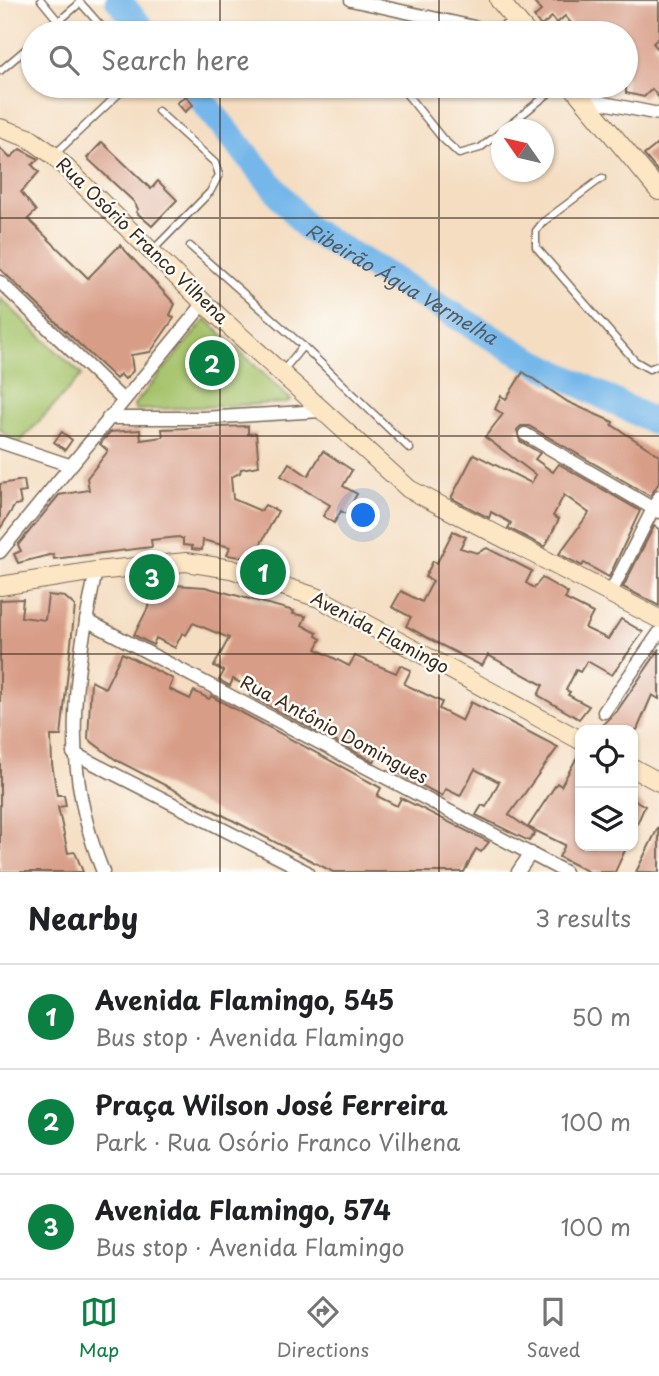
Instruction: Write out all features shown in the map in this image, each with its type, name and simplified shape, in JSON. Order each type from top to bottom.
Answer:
[{"type":"street","points":[[351,0],[447,21]]},
{"type":"street","points":[[499,0],[517,21]]},
{"type":"street","points":[[582,98],[659,191]]},
{"type":"street","points":[[599,98],[659,114]]},
{"type":"street","name":"Rua Osório Franco Vilhena","points":[[0,128],[29,138],[53,155],[204,303],[409,489],[429,502],[611,592],[659,619]]},
{"type":"street","points":[[0,282],[123,400]]},
{"type":"street","points":[[0,552],[204,303]]},
{"type":"street","points":[[108,418],[203,418],[321,411]]},
{"type":"street","points":[[525,434],[657,506],[611,592]]},
{"type":"street","points":[[0,442],[69,465]]},
{"type":"street","name":"Avenida Flamingo","points":[[0,586],[96,571],[186,562],[231,569],[318,598],[575,737]]},
{"type":"street","points":[[96,571],[76,686],[73,754],[89,837],[103,872]]},
{"type":"street","name":"Rua Antônio Domingues","points":[[86,620],[565,872]]},
{"type":"street","points":[[604,712],[659,633]]},
{"type":"street","points":[[73,754],[307,872]]},
{"type":"street","points":[[638,771],[659,782]]},
{"type":"street","points":[[518,872],[531,853]]},
{"type":"lane","points":[[41,0],[58,21]]},
{"type":"lane","points":[[60,21],[78,1],[96,21]]},
{"type":"lane","points":[[0,71],[21,53]]},
{"type":"lane","points":[[53,155],[114,98]]},
{"type":"lane","points":[[410,98],[442,138],[459,153],[480,148],[491,139]]},
{"type":"lane","points":[[516,119],[543,98]]},
{"type":"lane","points":[[152,251],[210,192],[219,175],[215,163],[158,111]]},
{"type":"lane","points":[[602,178],[544,222],[536,231],[536,247],[635,361],[649,369],[659,365]]},
{"type":"lane","points":[[190,246],[303,346],[410,449]]},
{"type":"lane","points":[[281,374],[303,346]]},
{"type":"green space","points":[[0,298],[82,375],[17,445],[0,429]]},
{"type":"green space","points":[[206,319],[291,400],[286,403],[135,410],[134,405]]},
{"type":"building","points":[[532,0],[659,0],[659,38],[653,43],[659,50],[659,98],[652,89],[644,97],[638,96],[638,21],[569,21],[565,16],[559,21],[552,17],[547,21],[537,21],[534,17],[541,11]]},
{"type":"building","points":[[188,98],[193,105],[185,112],[177,103]]},
{"type":"building","points":[[102,142],[151,189],[158,181],[177,200],[152,226],[136,212],[138,209],[133,201],[87,158]]},
{"type":"building","points":[[659,143],[659,173],[644,155]]},
{"type":"building","points":[[0,148],[10,158],[20,149],[39,159],[32,165],[39,172],[21,192],[36,211],[28,219],[88,278],[120,245],[175,304],[170,315],[174,318],[150,352],[131,355],[133,371],[125,379],[120,374],[116,379],[0,269]]},
{"type":"building","points":[[523,372],[568,402],[613,422],[612,425],[659,455],[659,483],[650,496],[529,426],[521,426],[517,430],[520,441],[540,453],[535,459],[553,472],[559,464],[640,511],[609,577],[584,563],[582,566],[559,554],[589,513],[564,495],[553,516],[559,519],[545,547],[508,528],[511,523],[491,512],[489,518],[451,498],[474,454],[531,483],[536,475],[485,437],[503,414],[495,409],[501,396],[506,399]]},
{"type":"building","points":[[248,426],[248,434],[256,433],[259,466],[241,469],[240,473],[231,477],[233,499],[261,511],[265,505],[278,511],[253,559],[227,555],[230,547],[203,540],[202,550],[192,549],[192,546],[183,545],[183,539],[179,537],[151,540],[152,547],[54,559],[53,554],[18,563],[14,554],[21,551],[18,545],[59,495],[89,490],[87,478],[108,451],[100,444],[110,432],[140,430],[141,440],[163,437],[162,429]]},
{"type":"building","points":[[62,432],[72,440],[65,450],[54,442]]},
{"type":"building","points":[[323,451],[352,470],[343,486],[357,494],[346,514],[341,511],[334,523],[323,516],[330,505],[281,476],[289,463],[308,476]]},
{"type":"building","points":[[24,480],[26,492],[19,493],[21,504],[15,505],[0,529],[0,484]]},
{"type":"building","points":[[654,526],[659,529],[659,606],[623,587]]},
{"type":"building","points":[[453,531],[466,537],[460,548],[477,553],[487,548],[532,571],[526,583],[534,588],[542,578],[568,593],[565,599],[593,613],[585,628],[608,639],[621,619],[643,632],[612,675],[587,661],[580,672],[576,670],[566,690],[570,692],[568,695],[589,706],[579,719],[538,695],[543,685],[488,655],[482,666],[439,644],[406,626],[411,617],[392,607],[401,591],[422,602],[433,581],[425,577],[433,561],[437,563]]},
{"type":"building","points":[[143,583],[205,587],[294,611],[293,614],[306,616],[302,625],[317,633],[316,636],[321,639],[316,649],[349,666],[355,656],[396,673],[400,665],[411,670],[404,684],[442,702],[439,709],[462,721],[471,702],[558,747],[509,815],[535,833],[529,841],[476,815],[482,805],[486,807],[499,782],[475,769],[460,796],[446,789],[442,796],[400,774],[404,765],[379,752],[374,762],[250,696],[254,690],[233,679],[230,686],[219,680],[224,671],[214,666],[229,638],[193,623],[186,635],[182,633],[175,648],[156,638],[153,645],[134,635],[154,596],[142,597]]},
{"type":"building","points":[[48,595],[65,597],[75,606],[61,736],[51,736],[57,795],[64,795],[66,806],[58,807],[68,853],[75,852],[83,872],[0,872],[0,600],[23,599],[21,617],[45,620]]},
{"type":"building","points":[[659,650],[659,699],[652,695],[638,728],[638,725],[602,725],[617,711]]},
{"type":"building","points":[[122,653],[173,679],[169,689],[190,699],[194,691],[209,699],[211,696],[381,788],[377,796],[397,806],[401,798],[489,842],[481,852],[476,849],[464,872],[333,872],[116,760],[88,739],[91,681],[105,688]]},
{"type":"building","points":[[575,761],[575,851],[625,851],[615,872],[589,872],[559,857],[565,845],[528,827],[557,783],[561,786]]},
{"type":"building","points":[[638,802],[645,806],[638,822]]},
{"type":"building","points":[[659,826],[659,872],[636,872]]},
{"type":"waterway","name":"Ribeirão Água Vermelha","points":[[118,0],[136,21]]},
{"type":"waterway","name":"Ribeirão Água Vermelha","points":[[200,98],[307,228],[525,357],[659,424]]},
{"type":"place","name":"Praça Wilson José Ferreira","points":[[212,363]]},
{"type":"place","name":"Avenida Flamingo, 545","points":[[263,572]]},
{"type":"place","name":"Avenida Flamingo, 574","points":[[152,577]]}]
